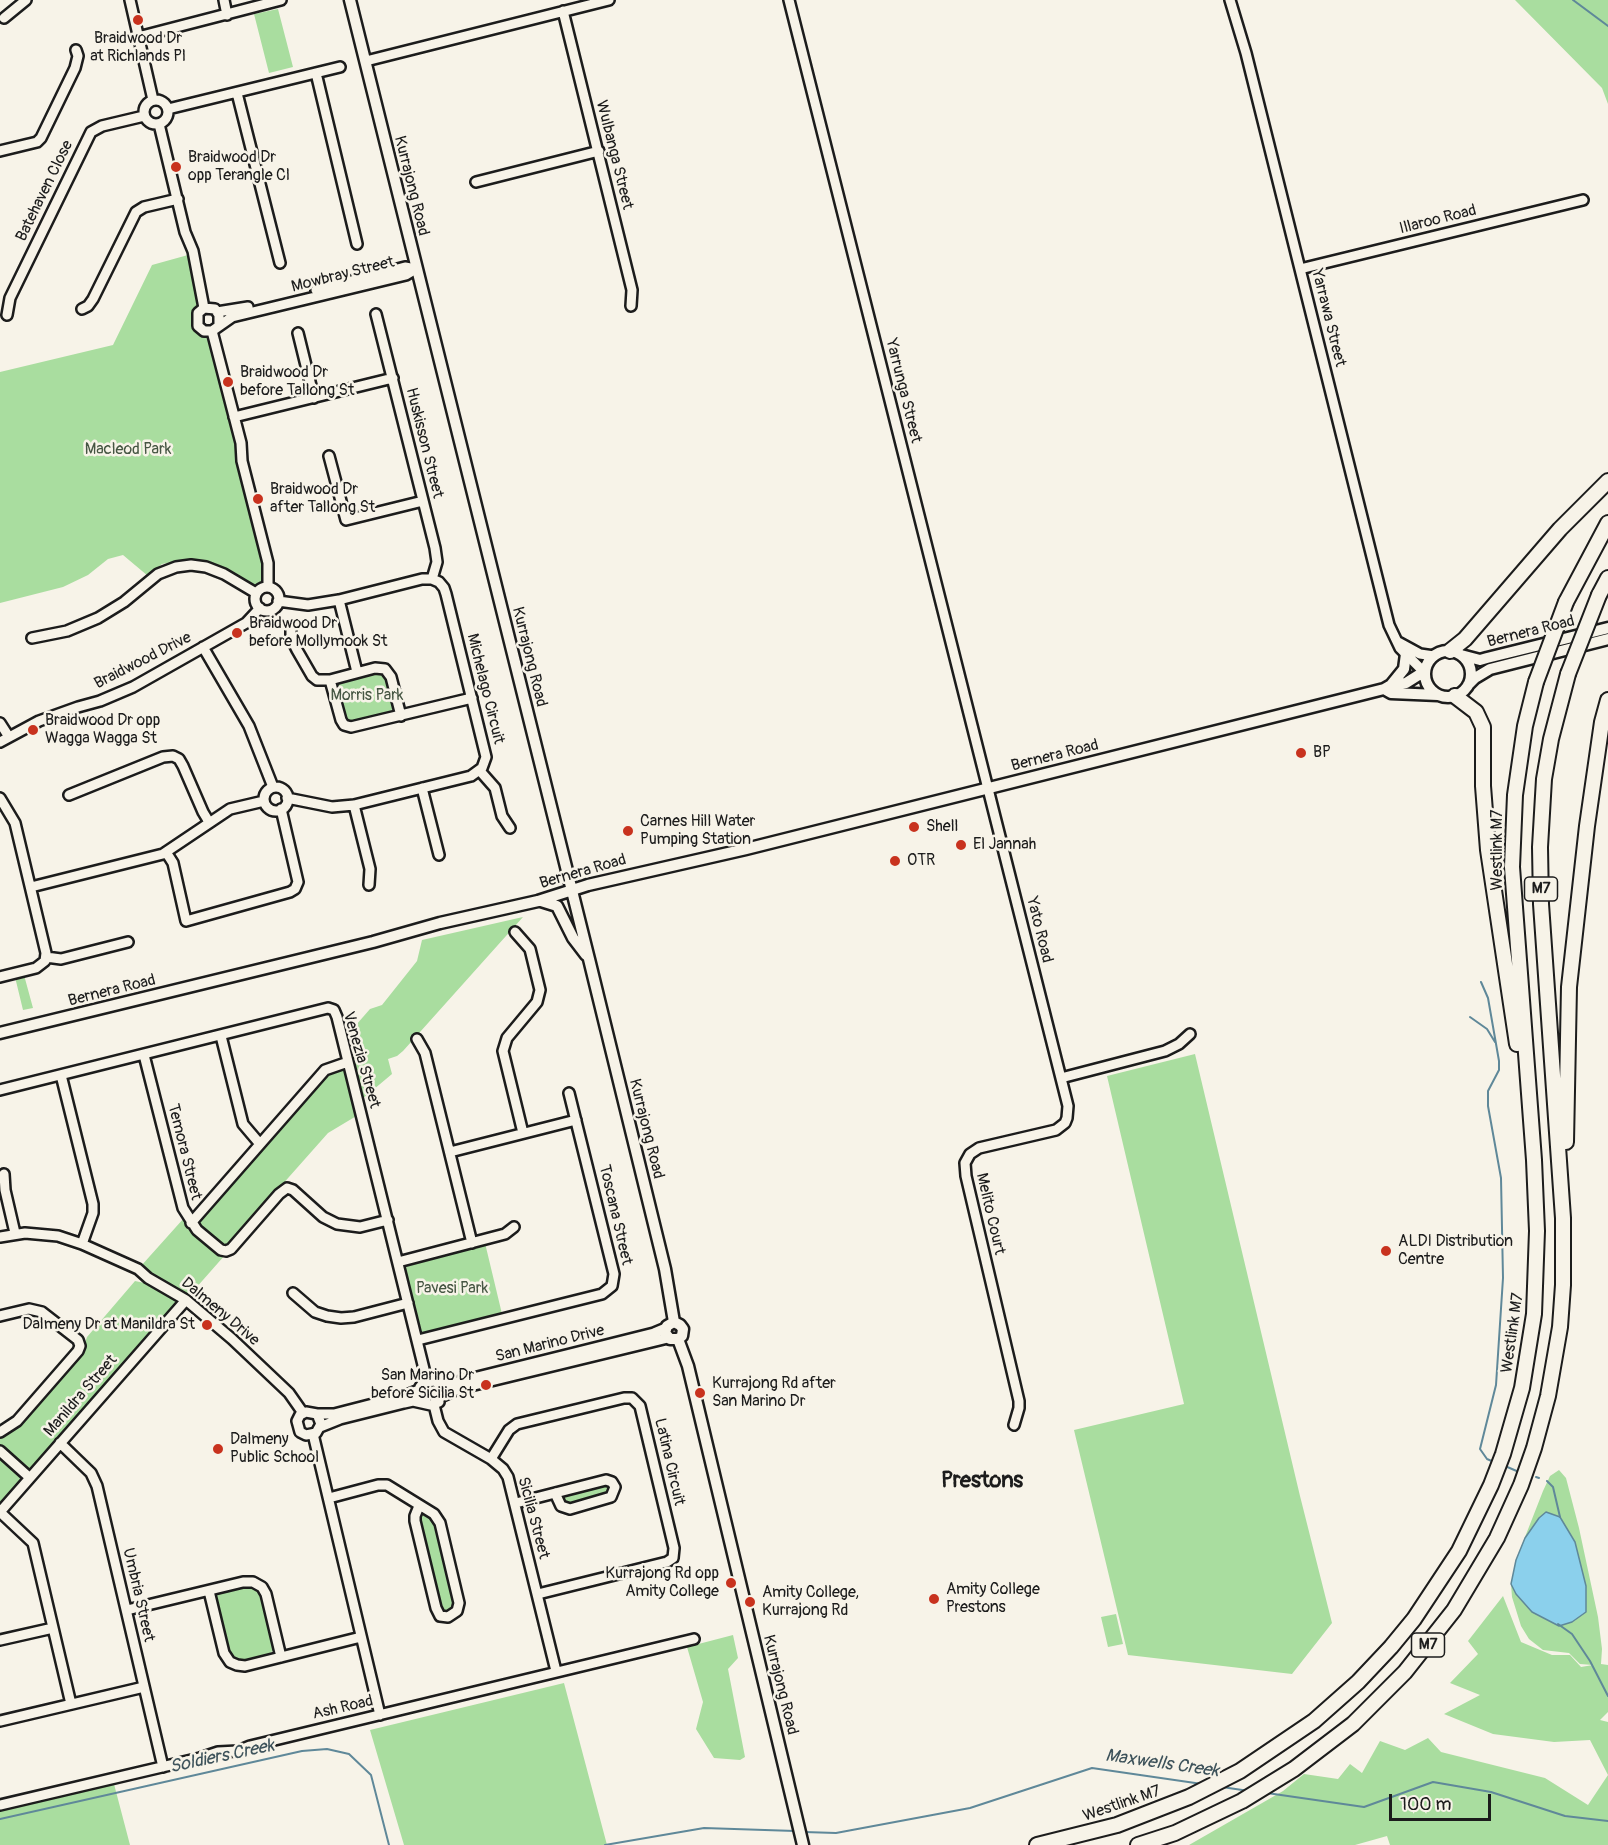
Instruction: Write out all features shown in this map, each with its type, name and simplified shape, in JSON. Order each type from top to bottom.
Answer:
[{"type":"highway","points":[[1456,653],[1465,639],[1560,530],[1608,482]]},
{"type":"highway","name":"Westlink M7","points":[[1037,1845],[1117,1825],[1159,1810],[1220,1783],[1296,1735],[1342,1697],[1391,1647],[1432,1594],[1459,1551],[1491,1485],[1513,1424],[1529,1351],[1534,1314],[1537,1231],[1534,1160],[1515,912],[1513,836],[1519,761],[1536,682],[1566,602],[1608,523]]},
{"type":"highway","name":"M7","points":[[1138,1845],[1175,1833],[1265,1788],[1326,1746],[1376,1703],[1423,1652],[1471,1585],[1504,1524],[1534,1448],[1543,1420],[1556,1354],[1563,1285],[1563,1218],[1542,923],[1540,847],[1544,779],[1551,739],[1568,674],[1608,578]]},
{"type":"highway","points":[[1455,696],[1476,712],[1484,727],[1486,830],[1522,1077],[1528,1149],[1531,1217],[1529,1351]]},
{"type":"highway","points":[[1563,1285],[1569,1239],[1566,1101],[1569,987],[1587,826],[1602,722],[1608,700]]},
{"type":"main road","name":"Kurrajong Road","points":[[350,0],[665,1269],[671,1332],[688,1366],[726,1532],[730,1538],[798,1845]]},
{"type":"main road","name":"Bernera Road","points":[[1456,653],[1480,660],[1608,628]]},
{"type":"main road","name":"Bernera Road","points":[[1468,685],[1490,669],[1608,639]]},
{"type":"main road","points":[[1456,653],[1466,660],[1471,672],[1465,690],[1455,696],[1443,697],[1428,685],[1425,670],[1434,656],[1456,653]]},
{"type":"main road","points":[[1387,687],[1404,669],[1406,654]]},
{"type":"main road","name":"Bernera Road","points":[[0,1033],[1407,683],[1425,670]]},
{"type":"main road","name":"Bernera Road","points":[[1387,687],[1391,693],[1438,695]]},
{"type":"main road","points":[[537,901],[558,906],[573,938],[589,959]]},
{"type":"main road","name":"Kurrajong Road","points":[[788,1793],[803,1845]]},
{"type":"street","points":[[4,18],[26,0]]},
{"type":"street","points":[[130,0],[153,100]]},
{"type":"street","points":[[224,0],[227,15]]},
{"type":"street","points":[[138,36],[281,0]]},
{"type":"street","points":[[366,61],[609,0]]},
{"type":"street","name":"Yarrunga Street","points":[[789,0],[988,789]]},
{"type":"street","name":"Yarrawa Street","points":[[1230,0],[1246,53],[1389,625],[1400,648],[1421,669],[1425,670]]},
{"type":"street","name":"Wulbanga Street","points":[[563,11],[632,290],[631,306]]},
{"type":"street","points":[[0,151],[40,140],[75,68],[78,56],[76,50]]},
{"type":"street","points":[[168,109],[340,67]]},
{"type":"street","points":[[315,73],[357,244]]},
{"type":"street","points":[[237,93],[280,263]]},
{"type":"street","points":[[153,100],[164,103],[168,109],[166,120],[159,124],[152,124],[144,116],[146,105],[153,100]]},
{"type":"street","name":"Batehaven Close","points":[[7,315],[9,298],[91,132],[102,126],[144,116]]},
{"type":"street","points":[[159,124],[185,232],[194,254],[204,308]]},
{"type":"street","points":[[476,182],[599,151]]},
{"type":"street","points":[[82,309],[88,306],[93,299],[136,212],[144,207],[178,199]]},
{"type":"street","name":"Illaroo Road","points":[[1300,269],[1583,200]]},
{"type":"street","name":"Mowbray Street","points":[[217,312],[237,310],[405,267],[416,269]]},
{"type":"street","name":"Mowbray Street","points":[[216,328],[232,317],[406,275],[416,269]]},
{"type":"street","points":[[216,328],[204,331],[196,322],[198,314],[204,308],[212,308],[220,318],[216,328],[234,417],[242,443],[242,461],[268,562],[268,587]]},
{"type":"street","name":"Huskisson Street","points":[[376,314],[437,558],[432,579]]},
{"type":"street","points":[[298,333],[314,398]]},
{"type":"street","points":[[234,417],[393,378]]},
{"type":"street","points":[[329,456],[346,520],[423,501]]},
{"type":"street","points":[[32,638],[67,631],[98,618],[124,602],[154,576],[176,567],[191,565],[206,567],[224,574],[256,593]]},
{"type":"street","points":[[278,601],[308,605],[339,600],[422,579],[432,579]]},
{"type":"street","name":"Michelago Circuit","points":[[432,579],[442,585],[445,590],[486,757],[480,771]]},
{"type":"street","points":[[268,587],[275,590],[278,601],[273,609],[260,608],[255,600],[256,593],[261,588],[268,587]]},
{"type":"street","points":[[339,600],[357,672]]},
{"type":"street","name":"Braidwood Drive","points":[[4,740],[49,717],[100,701],[133,687],[246,623],[260,608]]},
{"type":"street","points":[[291,630],[293,643],[312,676],[320,681],[382,667],[388,671],[401,716]]},
{"type":"street","points":[[1398,642],[1420,654],[1434,656]]},
{"type":"street","points":[[203,647],[249,726],[273,787]]},
{"type":"street","points":[[330,680],[344,725],[355,727],[472,698]]},
{"type":"street","points":[[0,723],[4,740]]},
{"type":"street","points":[[69,795],[164,757],[173,756],[181,762],[209,822]]},
{"type":"street","points":[[287,798],[332,807],[354,805],[471,776],[480,771],[495,788],[502,816],[510,828]]},
{"type":"street","points":[[273,787],[284,790],[287,798],[286,804],[281,809],[269,808],[264,801],[265,794],[273,787]]},
{"type":"street","points":[[422,788],[439,855]]},
{"type":"street","name":"Yato Road","points":[[988,789],[1061,1078]]},
{"type":"street","points":[[0,798],[15,823],[46,957],[43,963],[36,968],[0,977]]},
{"type":"street","points":[[31,887],[166,852],[230,809],[264,801]]},
{"type":"street","points":[[354,805],[370,869],[369,885]]},
{"type":"street","points":[[166,852],[173,864],[186,921],[290,892],[295,889],[298,882],[281,809]]},
{"type":"street","points":[[515,932],[530,949],[540,990],[537,1002],[507,1038],[503,1051],[522,1133]]},
{"type":"street","points":[[46,957],[61,959],[128,942]]},
{"type":"street","name":"Venezia Street","points":[[0,1090],[331,1009],[337,1017],[427,1381]]},
{"type":"street","points":[[1061,1078],[1165,1051],[1179,1044],[1190,1034]]},
{"type":"street","points":[[221,1036],[243,1124],[260,1144]]},
{"type":"street","points":[[417,1038],[425,1053],[472,1243]]},
{"type":"street","name":"Temora Street","points":[[144,1054],[181,1203],[191,1223],[218,1248],[226,1251],[279,1194],[289,1188],[323,1217],[337,1224],[360,1227],[388,1220]]},
{"type":"street","points":[[191,1223],[325,1070],[348,1062]]},
{"type":"street","points":[[61,1075],[93,1204],[93,1213],[82,1244]]},
{"type":"street","name":"Melito Court","points":[[1014,1425],[1019,1401],[966,1176],[965,1163],[970,1154],[979,1148],[1061,1127],[1068,1113],[1061,1078]]},
{"type":"street","name":"Toscana Street","points":[[418,1340],[602,1294],[614,1283],[614,1274],[569,1093]]},
{"type":"street","points":[[450,1152],[576,1120]]},
{"type":"street","points":[[4,1174],[5,1190],[15,1233]]},
{"type":"street","points":[[398,1262],[505,1234],[514,1227]]},
{"type":"street","name":"Dalmeny Drive","points":[[0,1237],[15,1233],[50,1234],[82,1244],[138,1269],[148,1278],[186,1300],[281,1384],[294,1398],[303,1413]]},
{"type":"street","points":[[293,1293],[315,1312],[341,1318],[408,1303]]},
{"type":"street","name":"Manildra Street","points":[[0,1512],[186,1300]]},
{"type":"street","points":[[0,1316],[29,1309],[42,1312],[78,1340],[80,1346],[16,1421],[0,1432]]},
{"type":"street","name":"San Marino Drive","points":[[440,1385],[623,1341],[671,1332]]},
{"type":"street","name":"San Marino Drive","points":[[443,1396],[458,1389],[671,1332]]},
{"type":"street","points":[[419,1390],[334,1414],[317,1414],[309,1411],[303,1413],[297,1421],[298,1428],[306,1435],[339,1419],[404,1403],[413,1401],[434,1405],[443,1396],[440,1385],[433,1381],[422,1384],[419,1397],[424,1403]]},
{"type":"street","name":"Latina Circuit","points":[[491,1459],[509,1430],[517,1424],[624,1398],[632,1398],[640,1406],[674,1548],[673,1558],[667,1562],[538,1594]]},
{"type":"street","name":"Sicilia Street","points":[[434,1405],[438,1421],[444,1432],[491,1459],[503,1468],[508,1477],[556,1671]]},
{"type":"street","points":[[317,1414],[320,1420],[317,1431],[329,1498],[380,1715]]},
{"type":"street","name":"Umbria Street","points":[[60,1443],[94,1477],[163,1767]]},
{"type":"street","points":[[0,1451],[29,1477]]},
{"type":"street","points":[[516,1503],[555,1493],[606,1480],[612,1482],[615,1487],[611,1497],[570,1509],[561,1506],[555,1493]]},
{"type":"street","points":[[329,1498],[378,1485],[387,1485],[434,1514],[440,1523],[459,1603],[458,1611],[448,1617],[440,1616],[436,1608],[415,1521],[419,1506]]},
{"type":"street","points":[[0,1512],[33,1543],[71,1704]]},
{"type":"street","points":[[127,1610],[248,1581],[256,1582],[266,1594],[281,1657]]},
{"type":"street","points":[[209,1591],[224,1653],[230,1662],[245,1666],[361,1637]]},
{"type":"street","points":[[0,1640],[53,1628]]},
{"type":"street","name":"Ash Road","points":[[0,1805],[218,1752],[238,1751],[250,1746],[694,1639]]},
{"type":"street","points":[[0,1721],[144,1687]]},
{"type":"green space","points":[[1515,0],[1608,0],[1608,104],[1602,88]]},
{"type":"green space","points":[[278,9],[293,67],[269,73],[254,14]]},
{"type":"green space","name":"Macleod Park","points":[[188,255],[198,305],[193,314],[193,324],[208,338],[233,427],[238,468],[265,574],[262,582],[255,587],[240,578],[193,561],[182,560],[162,564],[148,576],[123,555],[108,559],[88,575],[63,587],[0,603],[0,372],[113,345],[152,265]]},
{"type":"green space","name":"Morris Park","points":[[378,671],[386,675],[394,707],[389,713],[350,723],[344,719],[336,689],[340,681]]},
{"type":"green space","points":[[523,917],[403,1051],[388,1059],[392,1074],[361,1100],[349,1033],[370,1009],[382,1005],[417,961],[422,940]]},
{"type":"green space","points":[[24,975],[33,1008],[23,1010],[15,977]]},
{"type":"green space","points":[[1195,1054],[1332,1623],[1292,1674],[1128,1655],[1074,1430],[1184,1404],[1107,1076]]},
{"type":"green space","points":[[346,1068],[358,1115],[328,1133],[226,1248],[220,1247],[194,1223],[328,1073]]},
{"type":"green space","points":[[184,1218],[225,1255],[188,1297],[152,1276],[141,1266]]},
{"type":"green space","name":"Pavesi Park","points":[[485,1243],[502,1314],[426,1334],[419,1330],[404,1271],[409,1262]]},
{"type":"green space","points":[[135,1281],[149,1284],[180,1301],[28,1473],[0,1446],[0,1437],[13,1428],[84,1346],[87,1337]]},
{"type":"green space","points":[[0,1457],[21,1475],[20,1482],[0,1503]]},
{"type":"green space","points":[[1559,1470],[1566,1478],[1579,1528],[1598,1617],[1602,1649],[1601,1664],[1608,1665],[1608,1712],[1600,1720],[1608,1722],[1608,1775],[1590,1740],[1554,1742],[1493,1734],[1444,1714],[1480,1695],[1450,1683],[1478,1654],[1468,1641],[1503,1596],[1521,1642],[1552,1655],[1570,1655],[1581,1667],[1593,1665],[1580,1664],[1569,1653],[1543,1650],[1529,1639],[1521,1626],[1512,1597],[1511,1584],[1516,1560],[1550,1476]]},
{"type":"green space","points":[[606,1484],[610,1489],[609,1494],[569,1506],[561,1501],[562,1496]]},
{"type":"green space","points":[[424,1513],[433,1520],[454,1604],[452,1610],[447,1612],[440,1607],[418,1518]]},
{"type":"green space","points":[[251,1585],[258,1588],[262,1595],[274,1650],[266,1656],[237,1662],[230,1658],[225,1650],[214,1597],[216,1593]]},
{"type":"green space","points":[[1116,1614],[1123,1644],[1108,1647],[1101,1617]]},
{"type":"green space","points":[[733,1635],[738,1658],[728,1669],[745,1757],[740,1760],[714,1758],[696,1729],[703,1702],[687,1647]]},
{"type":"green space","points":[[564,1683],[607,1845],[404,1845],[370,1730]]},
{"type":"green space","points":[[1428,1738],[1441,1752],[1545,1778],[1588,1805],[1608,1775],[1608,1845],[1390,1845],[1387,1836],[1355,1845],[1189,1845],[1283,1791],[1304,1774],[1338,1779],[1350,1764],[1362,1773],[1380,1741],[1405,1750]]},
{"type":"green space","points":[[114,1784],[130,1845],[0,1845],[0,1810]]},
{"type":"water","points":[[1546,1512],[1560,1517],[1575,1542],[1586,1586],[1586,1612],[1572,1622],[1559,1626],[1532,1612],[1516,1594],[1511,1584],[1516,1560],[1525,1538]]},
{"type":"waterway","points":[[1573,0],[1608,26]]},
{"type":"waterway","points":[[1481,982],[1488,998],[1499,1061],[1499,1070],[1488,1091],[1488,1106],[1501,1178],[1503,1278],[1496,1385],[1480,1449],[1487,1459],[1494,1462]]},
{"type":"waterway","points":[[1470,1017],[1487,1029],[1495,1042]]},
{"type":"waterway","points":[[1505,1466],[1519,1472]]},
{"type":"waterway","points":[[1547,1481],[1553,1487],[1560,1517]]},
{"type":"waterway","points":[[1558,1624],[1572,1634],[1590,1661],[1608,1696]]},
{"type":"waterway","name":"Soldiers Creek","points":[[0,1819],[302,1751],[327,1749],[349,1754],[371,1775],[389,1845]]},
{"type":"waterway","name":"Maxwells Creek","points":[[804,1832],[836,1833],[970,1808],[1092,1768],[1202,1784]]},
{"type":"waterway","name":"Maxwells Creek","points":[[1267,1793],[1364,1807],[1433,1782],[1491,1792],[1565,1816],[1608,1821]]},
{"type":"waterway","name":"Maxwells Creek","points":[[1222,1787],[1249,1791]]},
{"type":"waterway","name":"Maxwells Creek","points":[[605,1845],[704,1828],[795,1831]]},
{"type":"place","name":"Braidwood Dr at Richlands Pl","points":[[138,20]]},
{"type":"place","name":"Braidwood Dr opp Terangle Cl","points":[[176,167]]},
{"type":"place","name":"Braidwood Dr before Tallong St","points":[[228,382]]},
{"type":"place","name":"Braidwood Dr after Tallong St","points":[[258,499]]},
{"type":"place","name":"Braidwood Dr before Mollymook St","points":[[237,633]]},
{"type":"place","name":"Braidwood Dr opp Wagga Wagga St","points":[[33,730]]},
{"type":"place","name":"BP","points":[[1301,753]]},
{"type":"place","name":"Shell","points":[[914,827]]},
{"type":"place","name":"Carnes Hill Water Pumping Station","points":[[628,831]]},
{"type":"place","name":"El Jannah","points":[[961,845]]},
{"type":"place","name":"OTR","points":[[895,861]]},
{"type":"place","name":"ALDI Distribution Centre","points":[[1386,1251]]},
{"type":"place","name":"Dalmeny Dr at Manildra St","points":[[207,1325]]},
{"type":"place","name":"San Marino Dr before Sicilia St","points":[[486,1385]]},
{"type":"place","name":"Kurrajong Rd after San Marino Dr","points":[[700,1393]]},
{"type":"place","name":"Dalmeny Public School","points":[[218,1449]]},
{"type":"place","name":"Kurrajong Rd opp Amity College","points":[[731,1583]]},
{"type":"place","name":"Amity College Prestons","points":[[934,1599]]},
{"type":"place","name":"Amity College, Kurrajong Rd","points":[[750,1602]]},
{"type":"district","name":"Prestons","points":[[982,1481]]}]
